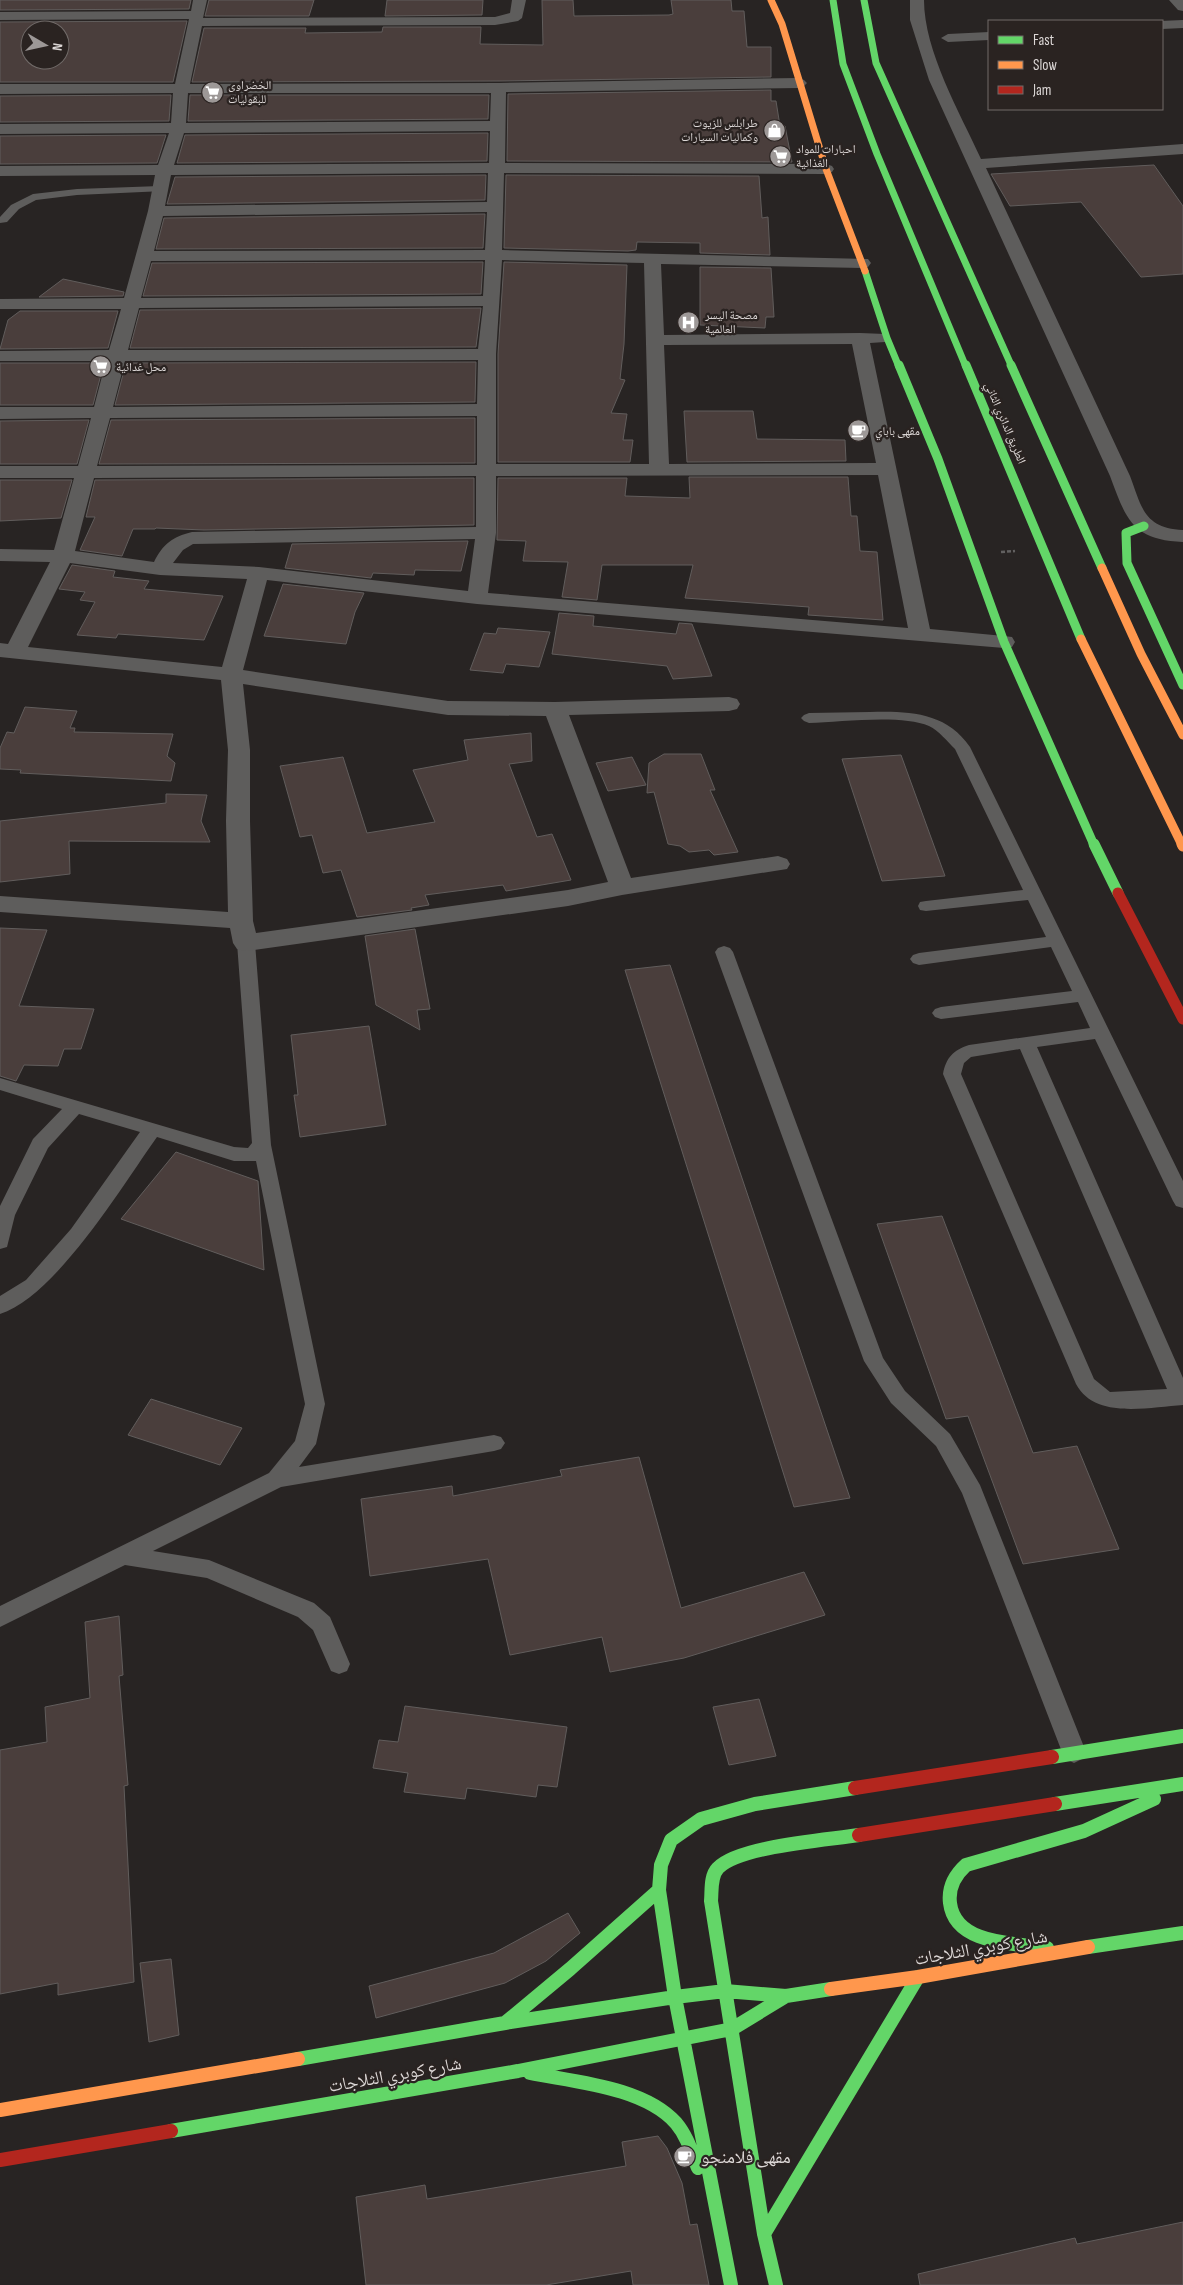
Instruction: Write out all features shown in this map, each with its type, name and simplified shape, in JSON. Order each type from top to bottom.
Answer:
[{"type":"main road","points":[[772,0],[782,24],[826,169],[862,263],[887,338],[938,459],[1004,642],[1097,851],[1183,1019]]},
{"type":"main road","name":"الطريق الدائري الثاني","points":[[833,0],[843,64],[877,154],[1087,653],[1183,846]]},
{"type":"main road","name":"الطريق الدائري الثاني","points":[[864,0],[876,63],[914,152],[1141,654],[1183,735]]},
{"type":"main road","points":[[1144,526],[1126,533],[1127,563],[1183,685]]},
{"type":"main road","points":[[731,2285],[675,1997],[659,1890],[661,1865],[671,1840],[701,1819],[756,1804],[1183,1736]]},
{"type":"main road","points":[[1061,1951],[972,1933],[959,1925],[951,1910],[949,1893],[955,1876],[966,1865],[1084,1831],[1183,1785]]},
{"type":"main road","points":[[776,2285],[764,2234],[712,1901],[711,1880],[717,1867],[724,1861],[761,1851],[1183,1785]]},
{"type":"main road","points":[[505,2023],[570,1969],[659,1890]]},
{"type":"main road","name":"شارع كوبري الثلاجات","points":[[0,2110],[505,2023],[675,1997],[725,1991],[786,1996],[918,1978],[1061,1951],[1183,1933]]},
{"type":"main road","points":[[764,2234],[918,1978]]},
{"type":"main road","name":"شارع كوبري الثلاجات","points":[[0,2160],[518,2071],[732,2029],[786,1996]]},
{"type":"main road","points":[[518,2071],[644,2100],[663,2111],[676,2122],[716,2214]]},
{"type":"street","points":[[0,16],[197,13],[495,21],[514,18],[517,15],[519,0]]},
{"type":"street","points":[[918,0],[917,20],[936,80],[1120,476],[1137,520],[1144,526],[1161,533],[1183,536]]},
{"type":"street","points":[[1176,0],[1183,7]]},
{"type":"street","points":[[197,13],[181,89],[178,128],[164,171],[156,211],[63,556],[7,650],[231,675],[448,708],[555,709],[729,704]]},
{"type":"street","points":[[1163,25],[1183,24]]},
{"type":"street","points":[[948,38],[988,36]]},
{"type":"street","points":[[0,90],[499,88],[799,83]]},
{"type":"street","points":[[477,598],[486,533],[485,410],[487,354],[492,301],[499,88]]},
{"type":"street","points":[[0,129],[498,126]]},
{"type":"street","points":[[976,164],[1183,149]]},
{"type":"street","points":[[0,171],[497,168],[826,169]]},
{"type":"street","points":[[156,211],[495,207]]},
{"type":"street","points":[[144,256],[493,255],[862,263]]},
{"type":"street","points":[[652,259],[660,470]]},
{"type":"street","points":[[0,304],[492,301]]},
{"type":"street","points":[[860,338],[920,635]]},
{"type":"street","points":[[655,340],[887,338]]},
{"type":"street","points":[[0,356],[487,354]]},
{"type":"street","points":[[0,413],[485,410]]},
{"type":"street","points":[[0,472],[886,469]]},
{"type":"street","points":[[160,569],[174,545],[180,540],[192,538],[486,533]]},
{"type":"street","points":[[0,555],[63,556],[160,569],[259,573],[477,598],[1004,642]]},
{"type":"street","points":[[244,932],[238,821],[240,750],[231,675],[259,573]]},
{"type":"street","points":[[555,709],[622,887]]},
{"type":"street","points":[[0,904],[94,909],[244,932],[568,898],[622,887],[778,864]]},
{"type":"lane","points":[[3,220],[15,207],[33,197],[77,192],[160,189]]},
{"type":"lane","points":[[809,718],[908,717],[930,721],[946,730],[962,747],[1183,1201]]},
{"type":"lane","points":[[926,906],[1033,894]]},
{"type":"lane","points":[[244,932],[262,1145],[315,1404],[305,1444],[277,1479]]},
{"type":"lane","points":[[919,959],[1056,941]]},
{"type":"lane","points":[[724,952],[874,1361],[898,1397],[943,1440],[972,1491],[1074,1752]]},
{"type":"lane","points":[[941,1013],[1083,996]]},
{"type":"lane","points":[[1026,1042],[1182,1397],[1108,1400],[1097,1395],[1086,1384],[952,1074],[954,1062],[961,1054],[975,1049],[1026,1042],[1101,1032]]},
{"type":"lane","points":[[0,1084],[234,1154],[252,1155],[262,1145]]},
{"type":"lane","points":[[0,1242],[5,1215],[40,1144],[75,1106]]},
{"type":"lane","points":[[0,1306],[32,1285],[78,1234],[152,1130]]},
{"type":"lane","points":[[0,1617],[277,1479],[494,1443]]},
{"type":"lane","points":[[124,1556],[209,1569],[306,1610],[322,1624],[339,1664]]},
{"type":"building","points":[[0,0],[191,0],[189,9],[0,10]]},
{"type":"building","points":[[209,0],[314,0],[309,16],[205,16]]},
{"type":"building","points":[[387,0],[483,0],[482,15],[385,16]]},
{"type":"building","points":[[542,0],[573,0],[574,16],[669,15],[673,14],[671,0],[731,0],[732,11],[744,11],[747,47],[771,47],[771,77],[499,81],[192,82],[204,28],[306,28],[305,33],[382,32],[383,27],[481,27],[480,44],[543,45]]},
{"type":"building","points":[[187,21],[173,82],[0,82],[0,22],[20,22],[20,70],[70,70],[70,22]]},
{"type":"building","points":[[771,90],[771,101],[776,101],[780,126],[785,126],[792,162],[507,161],[508,94]]},
{"type":"building","points":[[171,95],[169,121],[0,122],[0,96]]},
{"type":"building","points":[[190,95],[489,95],[488,119],[188,121]]},
{"type":"building","points":[[488,133],[487,161],[177,163],[185,135]]},
{"type":"building","points":[[166,135],[157,163],[0,164],[0,136]]},
{"type":"building","points":[[1154,165],[1183,206],[1183,274],[1141,277],[1081,202],[1010,206],[991,174]]},
{"type":"building","points":[[486,175],[485,200],[167,204],[175,177]]},
{"type":"building","points":[[506,175],[759,176],[762,218],[768,217],[770,255],[700,253],[700,243],[637,242],[636,250],[628,251],[504,248]]},
{"type":"building","points":[[485,214],[483,248],[156,249],[164,218]]},
{"type":"building","points":[[483,262],[481,294],[143,296],[152,263]]},
{"type":"building","points":[[504,262],[627,265],[624,344],[620,379],[625,380],[611,413],[627,414],[623,440],[633,440],[630,462],[498,462],[498,354]]},
{"type":"building","points":[[700,267],[771,268],[774,317],[766,317],[765,328],[700,325]]},
{"type":"building","points":[[63,279],[124,292],[123,296],[39,297]]},
{"type":"building","points":[[481,308],[476,347],[130,348],[140,310]]},
{"type":"building","points":[[20,311],[118,311],[108,348],[0,349],[8,320]]},
{"type":"building","points":[[476,362],[475,402],[115,405],[126,363]]},
{"type":"building","points":[[0,363],[104,363],[93,405],[0,405]]},
{"type":"building","points":[[684,411],[753,411],[757,439],[845,440],[846,461],[687,462]]},
{"type":"building","points":[[475,418],[475,463],[99,464],[111,420]]},
{"type":"building","points":[[89,420],[77,464],[0,464],[0,421]]},
{"type":"building","points":[[689,477],[848,477],[851,516],[857,516],[860,551],[877,552],[883,620],[808,615],[809,607],[685,598],[693,565],[602,565],[597,600],[562,597],[568,562],[523,561],[526,541],[497,540],[498,478],[627,478],[625,496],[690,498]]},
{"type":"building","points":[[474,478],[474,525],[204,530],[133,529],[122,556],[80,550],[95,517],[86,517],[95,480]]},
{"type":"building","points":[[0,480],[72,480],[61,518],[0,521]]},
{"type":"building","points":[[468,541],[461,571],[415,570],[414,575],[373,573],[371,578],[285,568],[292,544]]},
{"type":"building","points":[[72,565],[115,571],[113,577],[149,581],[144,589],[223,596],[204,640],[118,634],[116,638],[77,635],[95,602],[80,600],[85,592],[59,589]]},
{"type":"building","points":[[283,584],[364,593],[355,612],[346,644],[264,636]]},
{"type":"building","points":[[559,613],[594,616],[593,626],[676,634],[679,623],[692,624],[712,676],[673,679],[667,666],[552,654]]},
{"type":"building","points":[[498,628],[550,632],[539,667],[506,664],[503,673],[470,670],[484,633],[496,634]]},
{"type":"building","points":[[25,707],[77,711],[70,728],[75,728],[74,732],[173,734],[167,756],[175,763],[171,781],[20,773],[21,770],[0,769],[0,748],[7,732],[14,733]]},
{"type":"building","points":[[531,733],[532,761],[509,764],[537,837],[552,834],[571,880],[506,891],[503,885],[425,895],[429,905],[411,908],[412,910],[357,917],[341,870],[323,873],[312,835],[300,837],[280,766],[343,757],[367,833],[435,822],[413,770],[468,760],[464,740]]},
{"type":"building","points":[[664,754],[701,754],[715,790],[710,790],[738,852],[714,855],[709,850],[689,852],[680,846],[668,844],[654,792],[647,793],[649,763]]},
{"type":"building","points":[[901,755],[945,876],[882,881],[842,759]]},
{"type":"building","points":[[632,757],[646,785],[608,791],[596,763]]},
{"type":"building","points":[[166,794],[207,795],[201,821],[210,842],[69,841],[70,874],[0,882],[0,821],[166,803]]},
{"type":"building","points":[[0,928],[47,930],[19,1006],[94,1009],[81,1049],[64,1049],[58,1066],[24,1065],[16,1081],[0,1076]]},
{"type":"building","points":[[415,929],[430,1009],[417,1010],[420,1030],[376,1005],[365,936]]},
{"type":"building","points":[[670,965],[850,1498],[794,1507],[625,970]]},
{"type":"building","points":[[369,1026],[386,1125],[300,1137],[294,1095],[298,1095],[291,1035]]},
{"type":"building","points":[[176,1152],[258,1181],[264,1270],[121,1219]]},
{"type":"building","points":[[942,1216],[1033,1453],[1077,1446],[1119,1549],[1023,1564],[968,1416],[946,1419],[877,1224]]},
{"type":"building","points":[[151,1399],[242,1428],[220,1465],[128,1435]]},
{"type":"building","points":[[639,1457],[681,1608],[804,1572],[825,1615],[684,1658],[610,1672],[602,1637],[510,1655],[488,1559],[370,1576],[361,1499],[452,1486],[453,1496],[562,1476],[560,1470]]},
{"type":"building","points":[[119,1616],[123,1675],[119,1676],[128,1785],[124,1786],[134,1982],[58,1995],[58,1983],[0,1994],[0,1750],[47,1742],[45,1707],[90,1698],[85,1622]]},
{"type":"building","points":[[759,1699],[776,1756],[729,1765],[713,1707]]},
{"type":"building","points":[[405,1706],[567,1727],[557,1787],[538,1785],[536,1797],[467,1788],[465,1799],[404,1792],[408,1773],[373,1768],[379,1740],[398,1742]]},
{"type":"building","points":[[568,1913],[580,1933],[546,1961],[505,1983],[376,2018],[369,1986],[494,1953]]},
{"type":"building","points":[[171,1959],[179,2035],[149,2042],[140,1963]]},
{"type":"building","points":[[658,2136],[667,2148],[682,2183],[690,2225],[697,2224],[709,2285],[633,2285],[631,2271],[546,2285],[366,2285],[356,2197],[425,2185],[427,2199],[626,2166],[622,2142]]},
{"type":"building","points":[[1183,2222],[1183,2285],[920,2285],[918,2274],[1075,2238],[1077,2244]]},
{"type":"traffic: fast","points":[[833,0],[843,64],[877,154],[1081,639]]},
{"type":"traffic: fast","points":[[864,0],[876,63],[1102,568]]},
{"type":"traffic: fast","points":[[865,271],[887,338],[938,459],[1004,642],[1097,851],[1118,893]]},
{"type":"traffic: fast","points":[[1144,526],[1126,533],[1127,563],[1183,685]]},
{"type":"traffic: fast","points":[[1052,1757],[1183,1736]]},
{"type":"traffic: fast","points":[[1055,1804],[1183,1784]]},
{"type":"traffic: fast","points":[[731,2285],[675,1997],[659,1890],[661,1865],[671,1840],[701,1819],[755,1804],[855,1788]]},
{"type":"traffic: fast","points":[[1047,1948],[987,1938],[965,1930],[958,1924],[952,1914],[950,1905],[951,1886],[959,1873],[966,1865],[1084,1831],[1154,1799]]},
{"type":"traffic: fast","points":[[776,2285],[764,2234],[711,1901],[713,1879],[718,1868],[727,1861],[743,1856],[784,1846],[859,1835]]},
{"type":"traffic: fast","points":[[505,2023],[570,1969],[659,1890]]},
{"type":"traffic: fast","points":[[1088,1947],[1183,1933]]},
{"type":"traffic: fast","points":[[764,2234],[918,1977]]},
{"type":"traffic: fast","points":[[298,2059],[505,2023],[675,1997],[725,1991],[786,1996],[831,1989]]},
{"type":"traffic: fast","points":[[171,2131],[518,2071],[732,2029],[786,1996]]},
{"type":"traffic: fast","points":[[530,2073],[608,2089],[647,2102],[663,2111],[680,2128],[698,2168]]},
{"type":"traffic: slow","points":[[771,0],[782,24],[826,169],[865,271]]},
{"type":"traffic: slow","points":[[1102,568],[1141,654],[1183,735]]},
{"type":"traffic: slow","points":[[1081,639],[1183,846]]},
{"type":"traffic: slow","points":[[831,1989],[918,1977],[1088,1947]]},
{"type":"traffic: slow","points":[[0,2110],[298,2059]]},
{"type":"traffic: jam","points":[[1118,893],[1183,1019]]},
{"type":"traffic: jam","points":[[855,1788],[1052,1757]]},
{"type":"traffic: jam","points":[[859,1835],[1055,1804]]},
{"type":"traffic: jam","points":[[0,2160],[171,2131]]},
{"type":"place","name":"الخضراوى للبقوليات","points":[[212,92]]},
{"type":"place","name":"طرابلس للزيوت وكماليات السيارات","points":[[774,130]]},
{"type":"place","name":"احبارات للمواد الغذائية","points":[[780,156]]},
{"type":"place","name":"مصحة اليسر العالمية","points":[[689,322]]},
{"type":"place","name":"محل غدائية","points":[[100,367]]},
{"type":"place","name":"مقهى باباي","points":[[859,431]]},
{"type":"place","name":"مقهى فلامنجو","points":[[685,2157]]}]
